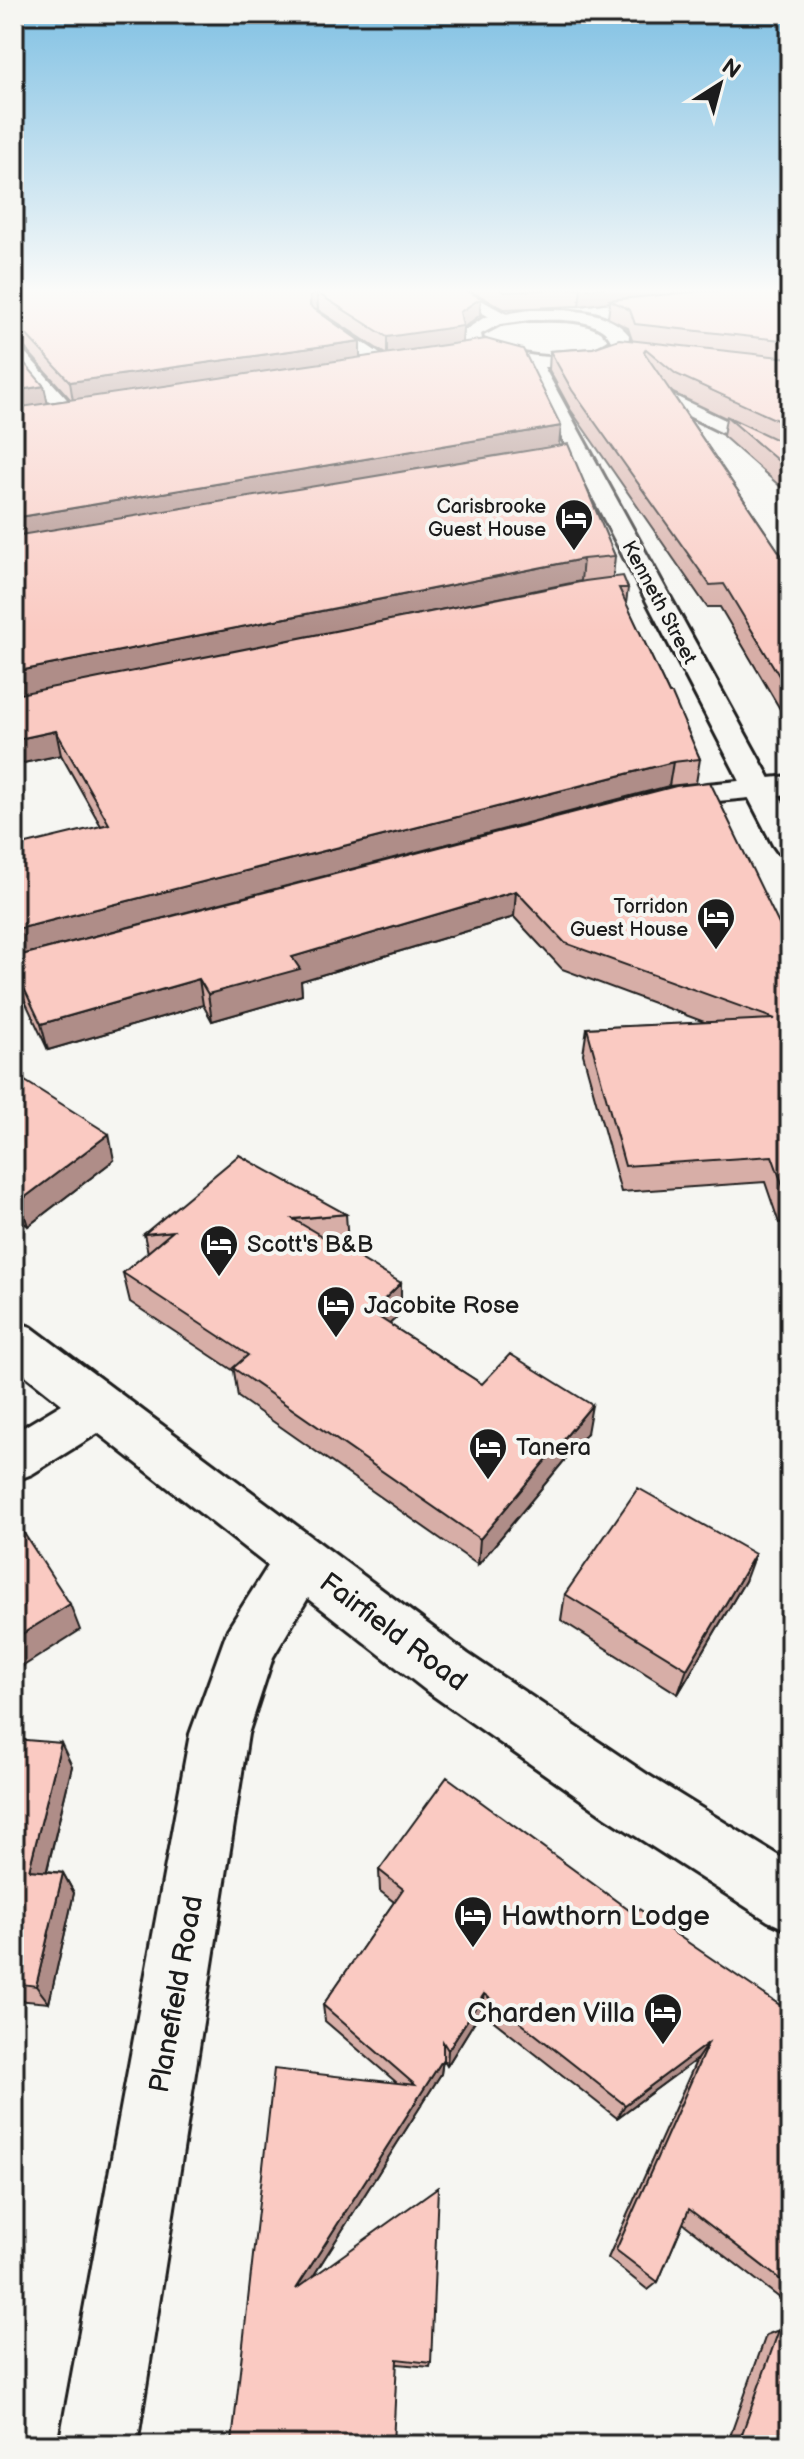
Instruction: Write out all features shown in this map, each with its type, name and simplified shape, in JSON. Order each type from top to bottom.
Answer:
[{"type":"main road","name":"Kenneth Street","points":[[554,403],[581,452],[640,586],[775,786],[790,845]]},
{"type":"main road","points":[[677,403],[790,459]]},
{"type":"main road","points":[[41,415],[75,410]]},
{"type":"main road","points":[[552,456],[581,452]]},
{"type":"main road","points":[[624,811],[682,797],[775,786]]},
{"type":"main road","name":"Fairfield Road","points":[[14,1340],[448,1673],[627,1796],[790,1899]]},
{"type":"main road","points":[[14,1459],[100,1406]]},
{"type":"main road","name":"Planefield Road","points":[[98,2445],[219,1734],[248,1648],[273,1603],[303,1562]]},
{"type":"lane","points":[[64,403],[75,410]]},
{"type":"building","points":[[50,403],[550,403],[561,426],[14,518],[14,408]]},
{"type":"building","points":[[581,403],[678,403],[790,568],[790,694],[724,584],[710,585]]},
{"type":"building","points":[[739,403],[790,403],[790,426]]},
{"type":"building","points":[[726,416],[790,446],[790,471]]},
{"type":"building","points":[[568,444],[615,556],[583,559],[14,672],[14,536]]},
{"type":"building","points":[[623,576],[628,588],[619,588],[669,694],[672,694],[700,759],[673,762],[14,930],[14,847],[109,824],[56,731],[14,740],[14,695]]},
{"type":"building","points":[[710,782],[790,947],[790,1197],[787,1197],[772,1156],[625,1166],[587,1028],[775,1019],[565,943],[516,891],[292,957],[300,969],[208,994],[199,979],[41,1024],[14,967],[14,957],[676,786]]},
{"type":"building","points":[[14,1074],[109,1134],[20,1201],[14,1196]]},
{"type":"building","points":[[239,1155],[346,1214],[293,1219],[401,1283],[371,1312],[482,1384],[510,1354],[592,1405],[480,1539],[233,1368],[248,1355],[123,1273],[173,1231],[144,1234]]},
{"type":"building","points":[[638,1488],[755,1554],[687,1669],[565,1594]]},
{"type":"building","points":[[14,1518],[70,1604],[14,1639]]},
{"type":"building","points":[[14,1739],[61,1743],[29,1870],[63,1873],[36,1986],[14,1983]]},
{"type":"building","points":[[447,1777],[633,1913],[636,1907],[790,2012],[790,2287],[689,2209],[658,2282],[616,2250],[708,2043],[625,2105],[484,1994],[448,2050],[443,2042],[443,2059],[296,2289],[438,2187],[431,2363],[397,2359],[393,2445],[214,2445],[215,2439],[232,2442],[274,2069],[415,2085],[323,2005],[403,1889],[379,1870]]},
{"type":"building","points":[[779,2330],[790,2339],[790,2445],[738,2445]]},
{"type":"place","name":"Carisbrooke Guest House","points":[[574,552]]},
{"type":"place","name":"Torridon Guest House","points":[[716,951]]},
{"type":"place","name":"Scott's B&B","points":[[219,1278]]},
{"type":"place","name":"Jacobite Rose","points":[[336,1339]]},
{"type":"place","name":"Tanera","points":[[488,1481]]},
{"type":"place","name":"Hawthorn Lodge","points":[[473,1949]]},
{"type":"place","name":"Charden Villa","points":[[663,2046]]}]
